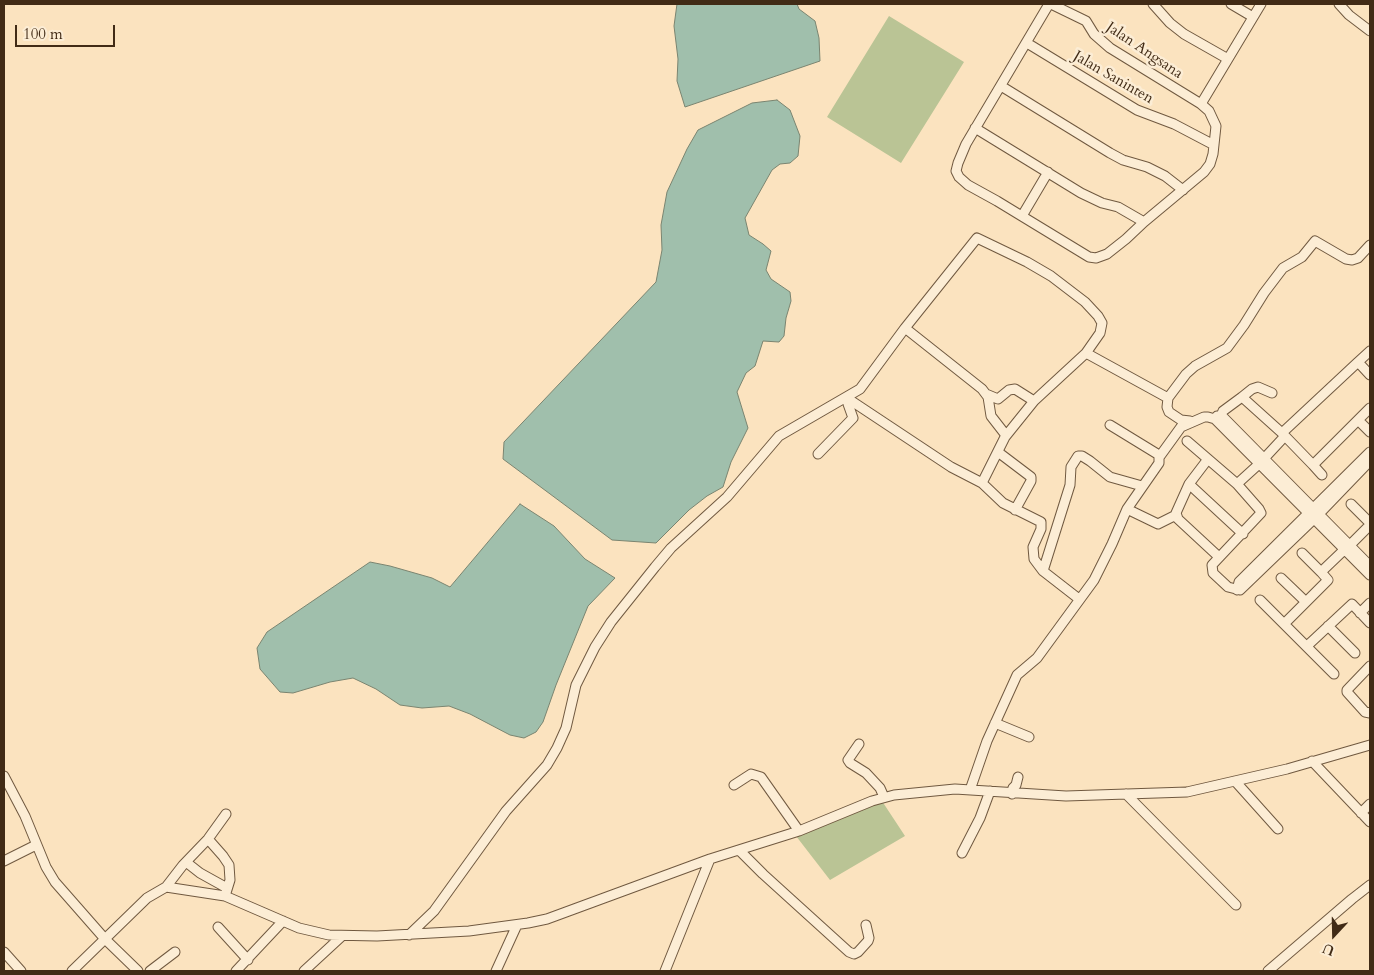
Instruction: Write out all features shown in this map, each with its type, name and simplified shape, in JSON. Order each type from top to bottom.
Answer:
[{"type":"street","points":[[1048,172],[1022,216],[968,184],[957,175],[958,163],[975,128],[1050,4]]},
{"type":"street","name":"Jalan Angsana","points":[[1022,216],[1089,257],[1096,258],[1106,254],[1126,239],[1197,178],[1210,164],[1214,146],[1216,126],[1209,110],[1110,48],[1094,34],[1086,20],[1050,4]]},
{"type":"street","points":[[1153,4],[1177,28],[1228,60]]},
{"type":"street","points":[[1231,4],[1253,17]]},
{"type":"street","points":[[1200,104],[1261,4]]},
{"type":"street","points":[[1339,4],[1349,15],[1370,31]]},
{"type":"street","name":"Jalan Saninten","points":[[1027,43],[1137,110],[1174,124],[1214,146]]},
{"type":"street","points":[[1001,86],[1110,153],[1165,176],[1183,190]]},
{"type":"street","points":[[975,128],[1093,199],[1118,207],[1144,222]]},
{"type":"street","points":[[409,934],[434,911],[506,811],[547,765],[566,728],[576,685],[595,647],[612,622],[671,548],[727,497],[780,436],[848,398],[860,389],[905,328],[977,238],[1051,276],[1085,302],[1102,323],[1102,327],[1086,353],[1034,401],[1005,438],[982,484]]},
{"type":"street","points":[[1190,422],[1181,420],[1169,412],[1167,406],[1168,398],[1186,374],[1195,366],[1227,348],[1283,268],[1302,257],[1313,242],[1318,241],[1346,259],[1352,260],[1358,258],[1370,245]]},
{"type":"street","points":[[905,328],[986,394],[998,399],[1009,390],[1015,389],[1034,401]]},
{"type":"street","points":[[1237,484],[1370,351]]},
{"type":"street","points":[[1086,353],[1168,398]]},
{"type":"street","points":[[1358,362],[1370,375]]},
{"type":"street","points":[[1218,418],[1226,408],[1252,389],[1258,388],[1272,393]]},
{"type":"street","points":[[986,394],[991,416],[1005,434],[1005,438]]},
{"type":"street","points":[[1242,397],[1284,435],[1322,475]]},
{"type":"street","points":[[818,454],[853,418],[848,398]]},
{"type":"street","points":[[848,398],[951,467],[982,484],[1003,503],[1041,522],[1041,529],[1033,547],[1033,554],[1037,565],[1079,599]]},
{"type":"street","points":[[1313,465],[1370,408]]},
{"type":"street","points":[[970,790],[995,723],[1018,675],[1037,658],[1100,570],[1127,509],[1158,466],[1160,456],[1177,430],[1190,422],[1208,416],[1218,418],[1314,513],[1370,575]]},
{"type":"street","points":[[1358,420],[1370,432]]},
{"type":"street","points":[[1110,425],[1160,456]]},
{"type":"street","points":[[1187,441],[1237,484],[1261,513],[1212,565],[1212,573],[1230,589],[1237,590],[1244,588],[1351,475],[1370,452]]},
{"type":"street","points":[[998,452],[1031,477],[1031,482],[1015,510]]},
{"type":"street","points":[[1043,571],[1070,485],[1071,467],[1078,456],[1082,456],[1117,480],[1142,486]]},
{"type":"street","points":[[1127,509],[1158,524],[1176,515],[1189,484],[1208,459]]},
{"type":"street","points":[[1351,475],[1370,461]]},
{"type":"street","points":[[1189,484],[1243,534]]},
{"type":"street","points":[[1321,572],[1370,524],[1352,504]]},
{"type":"street","points":[[1176,515],[1219,557]]},
{"type":"street","points":[[1347,548],[1370,566]]},
{"type":"street","points":[[1284,624],[1328,580],[1302,553]]},
{"type":"street","points":[[1281,578],[1306,602]]},
{"type":"street","points":[[1260,600],[1334,674]]},
{"type":"street","points":[[1360,613],[1370,603]]},
{"type":"street","points":[[1307,646],[1352,604],[1370,623]]},
{"type":"street","points":[[1328,626],[1355,653]]},
{"type":"street","points":[[1369,669],[1347,692],[1365,712],[1370,713]]},
{"type":"street","points":[[995,723],[1029,737]]},
{"type":"street","points":[[859,744],[848,760],[866,773],[880,788],[884,797]]},
{"type":"street","points":[[186,862],[226,892],[283,921],[313,932],[342,936],[454,933],[537,922],[710,859],[799,831],[884,797],[911,793],[970,790],[1066,796],[1187,792],[1287,769],[1370,745]]},
{"type":"street","points":[[1312,761],[1370,822]]},
{"type":"street","points":[[734,785],[752,774],[761,777],[799,831]]},
{"type":"street","points":[[4,776],[55,882],[105,939],[138,971]]},
{"type":"street","points":[[1012,794],[1018,777]]},
{"type":"street","points":[[1235,781],[1278,830]]},
{"type":"street","points":[[962,853],[980,818],[990,791]]},
{"type":"street","points":[[1126,794],[1236,905]]},
{"type":"street","points":[[1361,813],[1370,804]]},
{"type":"street","points":[[72,971],[147,898],[166,887],[208,839],[226,814]]},
{"type":"street","points":[[208,839],[223,856],[228,865],[230,880],[226,892]]},
{"type":"street","points":[[4,861],[36,845]]},
{"type":"street","points":[[740,851],[849,952],[854,954],[858,952],[868,941],[866,925]]},
{"type":"street","points":[[665,971],[710,859]]},
{"type":"street","points":[[1268,971],[1370,885]]},
{"type":"street","points":[[166,887],[226,892]]},
{"type":"street","points":[[236,971],[283,921]]},
{"type":"street","points":[[496,971],[517,925]]},
{"type":"street","points":[[218,927],[248,960]]},
{"type":"street","points":[[304,971],[342,936]]},
{"type":"street","points":[[4,952],[20,971]]},
{"type":"street","points":[[150,971],[175,952]]},
{"type":"shaded area","points":[[677,4],[797,4],[799,9],[815,21],[819,38],[820,61],[685,107],[677,81],[678,59],[674,26]]},
{"type":"shaded area","points":[[889,16],[964,62],[901,163],[827,117]]},
{"type":"shaded area","points":[[777,100],[790,110],[800,136],[798,156],[790,163],[780,164],[772,170],[745,218],[749,235],[771,251],[766,270],[771,279],[790,292],[791,301],[786,318],[784,336],[779,342],[763,341],[755,366],[746,373],[737,392],[748,428],[731,462],[723,487],[707,496],[689,510],[656,543],[612,540],[503,459],[504,442],[656,282],[662,250],[661,225],[667,192],[698,130],[752,103]]},
{"type":"shaded area","points":[[520,504],[554,526],[585,559],[615,578],[588,606],[543,722],[536,732],[524,738],[510,735],[470,714],[449,706],[422,708],[400,705],[376,689],[353,678],[330,682],[293,693],[280,692],[260,669],[257,648],[267,632],[370,562],[432,578],[450,587]]},
{"type":"shaded area","points":[[880,798],[905,836],[830,880],[796,836]]}]
